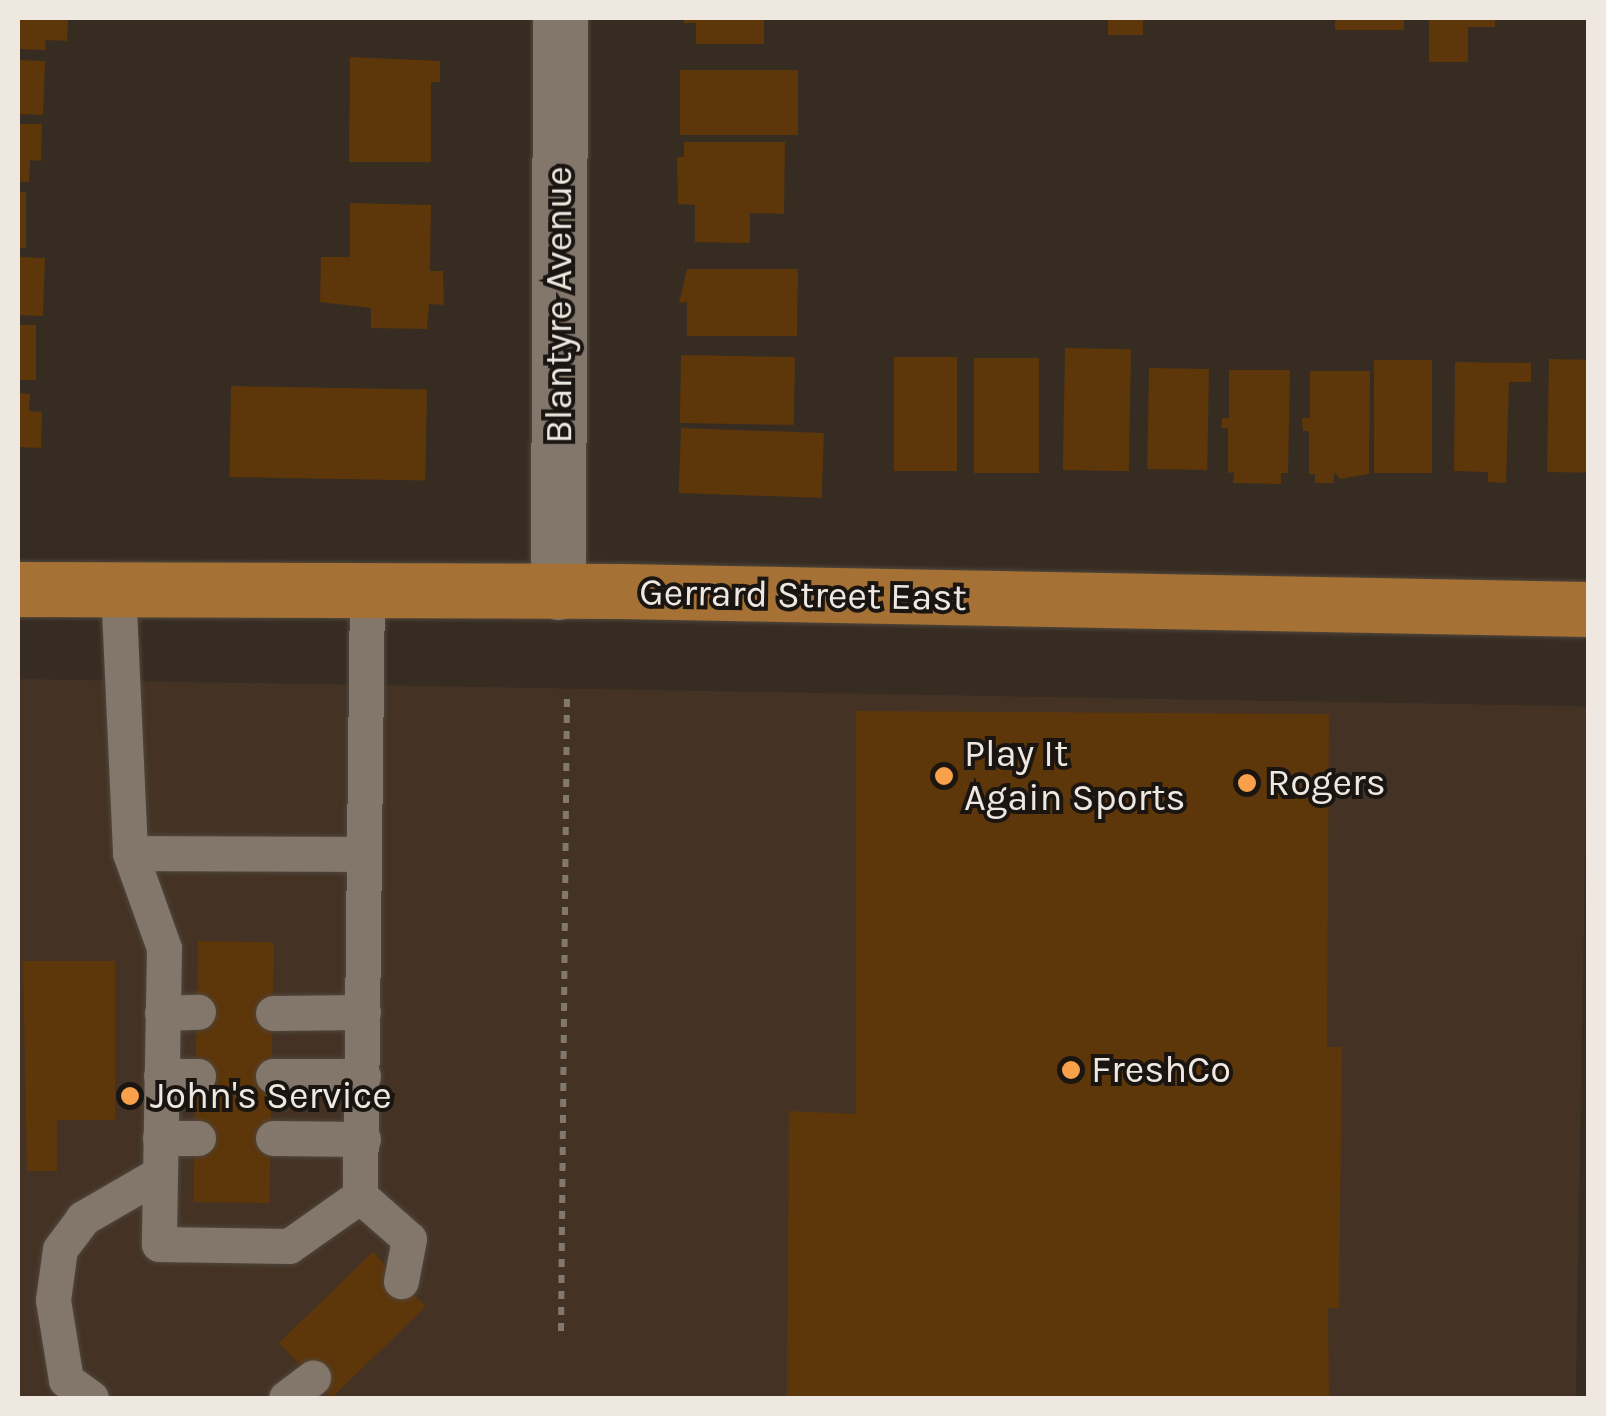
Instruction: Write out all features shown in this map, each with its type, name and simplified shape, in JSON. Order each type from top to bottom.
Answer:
[{"type":"main road","name":"Gerrard Street East","points":[[18,589],[367,589],[1588,609]]},
{"type":"street","name":"Blantyre Avenue","points":[[558,592],[560,18]]},
{"type":"lane","points":[[118,587],[130,853],[164,948],[159,1244],[289,1246],[360,1196]]},
{"type":"lane","points":[[360,1196],[367,589]]},
{"type":"lane","points":[[130,853],[364,854]]},
{"type":"lane","points":[[162,1013],[198,1012]]},
{"type":"lane","points":[[274,1012],[363,1012]]},
{"type":"lane","points":[[161,1076],[198,1076]]},
{"type":"lane","points":[[273,1076],[363,1076]]},
{"type":"lane","points":[[160,1138],[198,1138]]},
{"type":"lane","points":[[273,1138],[363,1139]]},
{"type":"lane","points":[[92,1398],[66,1380],[52,1300],[60,1248],[84,1218],[160,1174]]},
{"type":"lane","points":[[360,1196],[409,1239],[401,1281]]},
{"type":"path","points":[[562,1331],[567,694]]},
{"type":"shaded area","points":[[18,679],[1588,706],[1576,1398],[18,1398]]},
{"type":"building","points":[[18,18],[68,18],[67,41],[46,40],[45,50],[18,49]]},
{"type":"building","points":[[684,18],[764,18],[764,44],[696,44],[696,23],[684,23]]},
{"type":"building","points":[[1108,18],[1143,18],[1143,35],[1108,35]]},
{"type":"building","points":[[1335,18],[1404,18],[1404,30],[1335,30]]},
{"type":"building","points":[[1429,18],[1495,18],[1495,27],[1468,27],[1468,62],[1429,62]]},
{"type":"building","points":[[350,57],[440,61],[440,82],[431,82],[431,162],[349,162]]},
{"type":"building","points":[[18,60],[45,61],[43,115],[18,114]]},
{"type":"building","points":[[680,70],[798,70],[798,135],[680,135]]},
{"type":"building","points":[[18,124],[42,124],[41,161],[30,160],[29,182],[18,182]]},
{"type":"building","points":[[684,142],[785,142],[784,214],[750,213],[750,243],[695,242],[695,205],[678,204],[677,157],[684,157]]},
{"type":"building","points":[[18,192],[26,192],[26,248],[18,248]]},
{"type":"building","points":[[350,203],[431,205],[430,271],[443,271],[444,305],[429,304],[427,329],[371,328],[371,308],[320,302],[321,257],[350,257]]},
{"type":"building","points":[[18,257],[45,258],[43,316],[18,315]]},
{"type":"building","points":[[687,269],[798,269],[797,336],[687,336],[687,302],[679,303]]},
{"type":"building","points":[[18,325],[36,325],[36,380],[18,380]]},
{"type":"building","points":[[1065,348],[1131,349],[1129,471],[1063,470]]},
{"type":"building","points":[[681,355],[795,357],[794,425],[680,423]]},
{"type":"building","points":[[894,357],[957,357],[957,471],[894,471]]},
{"type":"building","points":[[974,358],[1039,358],[1039,473],[974,473]]},
{"type":"building","points":[[1549,359],[1588,360],[1586,473],[1547,472]]},
{"type":"building","points":[[1374,360],[1432,360],[1432,473],[1374,473]]},
{"type":"building","points":[[1455,362],[1531,363],[1531,382],[1509,382],[1506,483],[1488,482],[1488,472],[1454,471]]},
{"type":"building","points":[[1149,368],[1209,369],[1207,470],[1147,469]]},
{"type":"building","points":[[1229,370],[1290,370],[1288,473],[1281,473],[1281,484],[1233,483],[1234,472],[1228,473],[1228,428],[1221,428],[1222,418],[1229,418]]},
{"type":"building","points":[[1310,371],[1370,371],[1369,474],[1340,479],[1334,472],[1334,483],[1315,483],[1315,474],[1309,474],[1309,431],[1303,431],[1302,418],[1310,418]]},
{"type":"building","points":[[231,386],[427,389],[425,480],[229,477]]},
{"type":"building","points":[[18,393],[30,394],[29,411],[42,412],[41,448],[18,447]]},
{"type":"building","points":[[681,428],[824,433],[822,498],[679,493]]},
{"type":"building","points":[[856,711],[1329,714],[1327,1047],[1342,1047],[1339,1308],[1328,1308],[1329,1398],[787,1398],[789,1111],[856,1114]]},
{"type":"building","points":[[198,941],[274,942],[269,1203],[193,1202]]},
{"type":"building","points":[[23,961],[115,961],[115,1120],[57,1120],[57,1171],[27,1171]]},
{"type":"building","points":[[373,1252],[426,1307],[332,1398],[279,1343]]},
{"type":"place","name":"Play It Again Sports","points":[[944,776]]},
{"type":"place","name":"Rogers","points":[[1247,783]]},
{"type":"place","name":"FreshCo","points":[[1071,1070]]},
{"type":"place","name":"John's Service","points":[[130,1096]]}]
